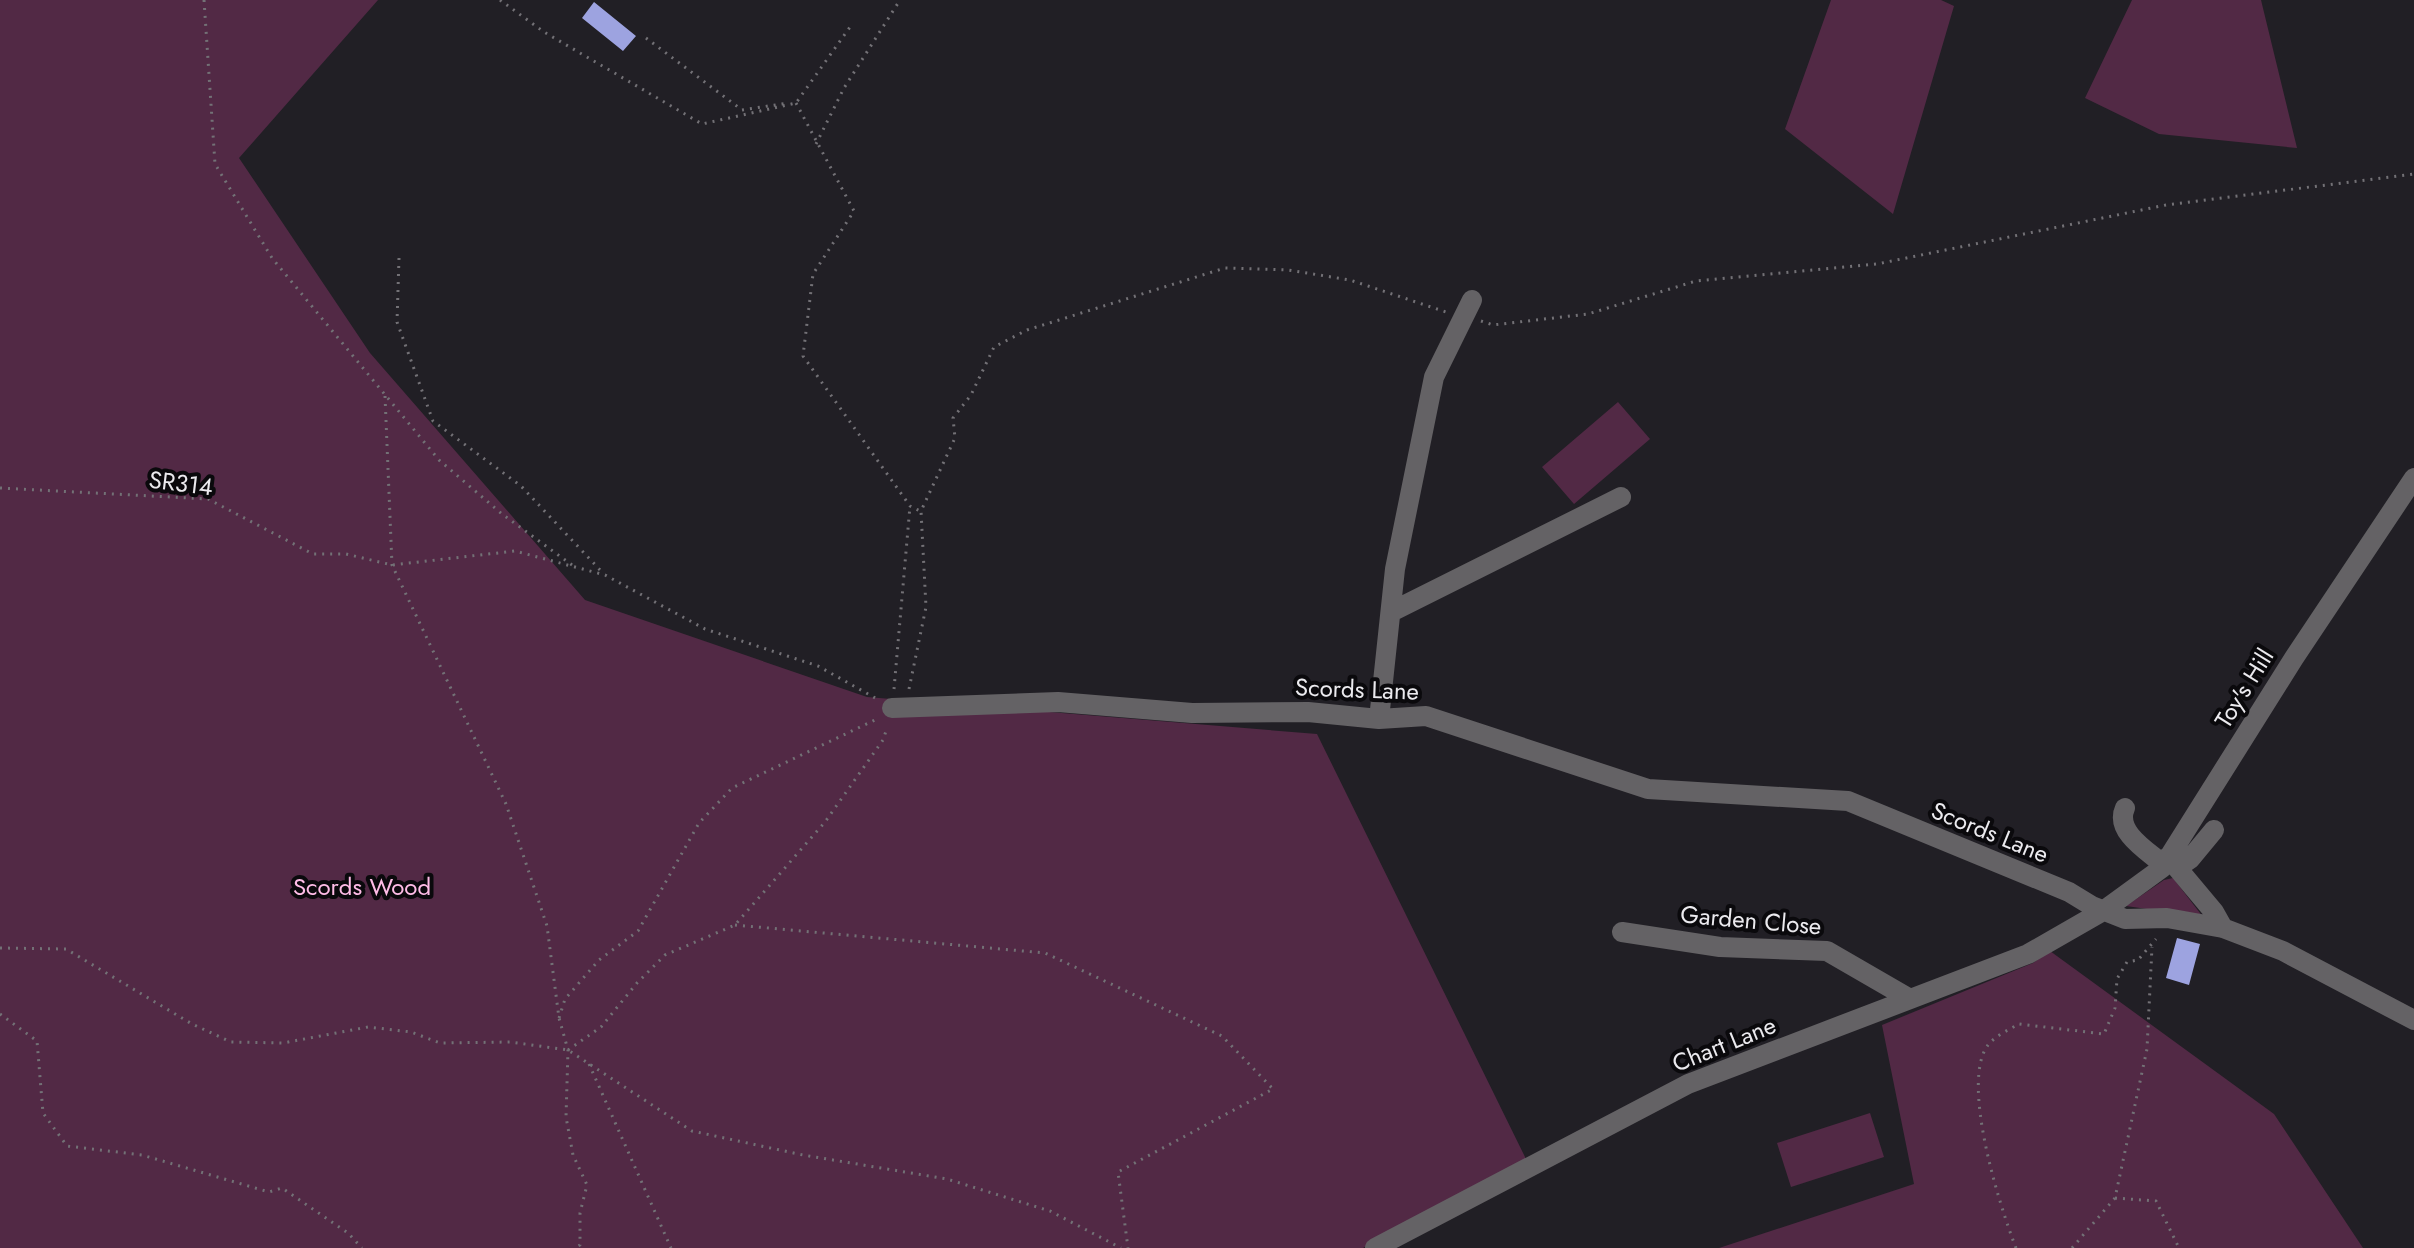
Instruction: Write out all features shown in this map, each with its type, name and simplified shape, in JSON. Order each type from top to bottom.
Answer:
[{"type":"street","points":[[1379,719],[1395,569],[1434,377],[1468,308]]},
{"type":"street","name":"Toy's Hill","points":[[2103,911],[2170,863],[2294,658],[2414,478]]},
{"type":"street","points":[[1391,612],[1621,497]]},
{"type":"street","name":"Scords Lane","points":[[892,708],[1058,702],[1192,713],[1308,712],[1379,719],[1426,716],[1648,789],[1848,801],[2069,892],[2125,919],[2167,918],[2223,928],[2283,951],[2414,1020]]},
{"type":"street","points":[[2125,808],[2124,826],[2135,842],[2170,863],[2223,928]]},
{"type":"street","points":[[2170,863],[2190,859],[2214,830]]},
{"type":"street","name":"Chart Lane","points":[[1375,1248],[1688,1084],[2028,954],[2103,911]]},
{"type":"street","name":"Garden Close","points":[[1622,932],[1720,947],[1827,951],[1910,999]]},
{"type":"path","points":[[204,0],[215,164],[272,258],[439,460],[502,514],[575,567]]},
{"type":"path","points":[[500,0],[544,32],[702,124],[796,103],[850,27]]},
{"type":"path","points":[[816,144],[844,88],[900,0]]},
{"type":"path","points":[[646,38],[742,110],[796,103]]},
{"type":"path","points":[[796,103],[854,211],[813,274],[803,356],[910,506],[921,511]]},
{"type":"path","points":[[559,1018],[565,999],[599,960],[638,931],[699,823],[732,788],[865,728],[892,708],[912,687],[926,607],[921,511],[955,438],[953,418],[971,395],[994,347],[1027,330],[1225,268],[1288,270],[1350,280],[1468,308],[1493,325],[1588,314],[1696,281],[1877,264],[2166,205],[2414,174]]},
{"type":"path","points":[[399,258],[397,322],[433,421],[521,486],[605,575],[705,629],[818,666],[892,708]]},
{"type":"path","points":[[385,396],[392,565],[506,804],[547,926],[559,1018],[568,1050],[566,1117],[573,1155],[587,1185],[580,1213],[580,1245],[574,1248]]},
{"type":"path","name":"SR314","points":[[0,488],[208,499],[313,554],[346,554],[392,565],[515,551],[605,575]]},
{"type":"path","points":[[568,1050],[601,1027],[665,955],[735,925],[825,822],[883,740],[892,708],[910,506]]},
{"type":"path","points":[[735,925],[1045,953],[1222,1036],[1273,1089],[1118,1172],[1128,1248]]},
{"type":"path","points":[[2016,1248],[1994,1182],[1980,1102],[1978,1078],[1988,1045],[2019,1024],[2104,1034],[2115,1008],[2117,979],[2127,962],[2138,960],[2152,946],[2147,1049],[2115,1198],[2072,1248]]},
{"type":"path","points":[[0,948],[66,949],[192,1024],[231,1042],[283,1043],[368,1027],[411,1032],[440,1043],[510,1042],[568,1050],[692,1131],[803,1155],[947,1179],[1050,1211],[1121,1248]]},
{"type":"path","points":[[0,1014],[37,1041],[43,1113],[67,1146],[142,1155],[269,1192],[282,1188],[348,1233],[362,1248]]},
{"type":"path","points":[[589,1064],[671,1248]]},
{"type":"path","points":[[2115,1198],[2156,1201],[2179,1248]]},
{"type":"green space","name":"Scords Wood","points":[[0,0],[378,0],[239,158],[370,353],[585,600],[867,697],[1317,734],[1527,1161],[1363,1248],[0,1248]]},
{"type":"green space","points":[[1831,0],[1941,0],[1954,6],[1893,214],[1785,129]]},
{"type":"green space","points":[[2132,0],[2261,0],[2297,148],[2159,134],[2085,98]]},
{"type":"green space","points":[[1618,402],[1650,439],[1574,504],[1542,467]]},
{"type":"green space","points":[[2173,878],[2203,917],[2126,906],[2164,880]]},
{"type":"green space","points":[[2050,951],[2274,1114],[2363,1248],[1719,1248],[1914,1184],[1882,1025],[2033,963]]},
{"type":"green space","points":[[1870,1113],[1884,1157],[1791,1187],[1777,1143]]},
{"type":"building","points":[[594,2],[636,36],[623,51],[582,18]]},
{"type":"building","points":[[2177,938],[2200,944],[2189,985],[2166,978]]}]
